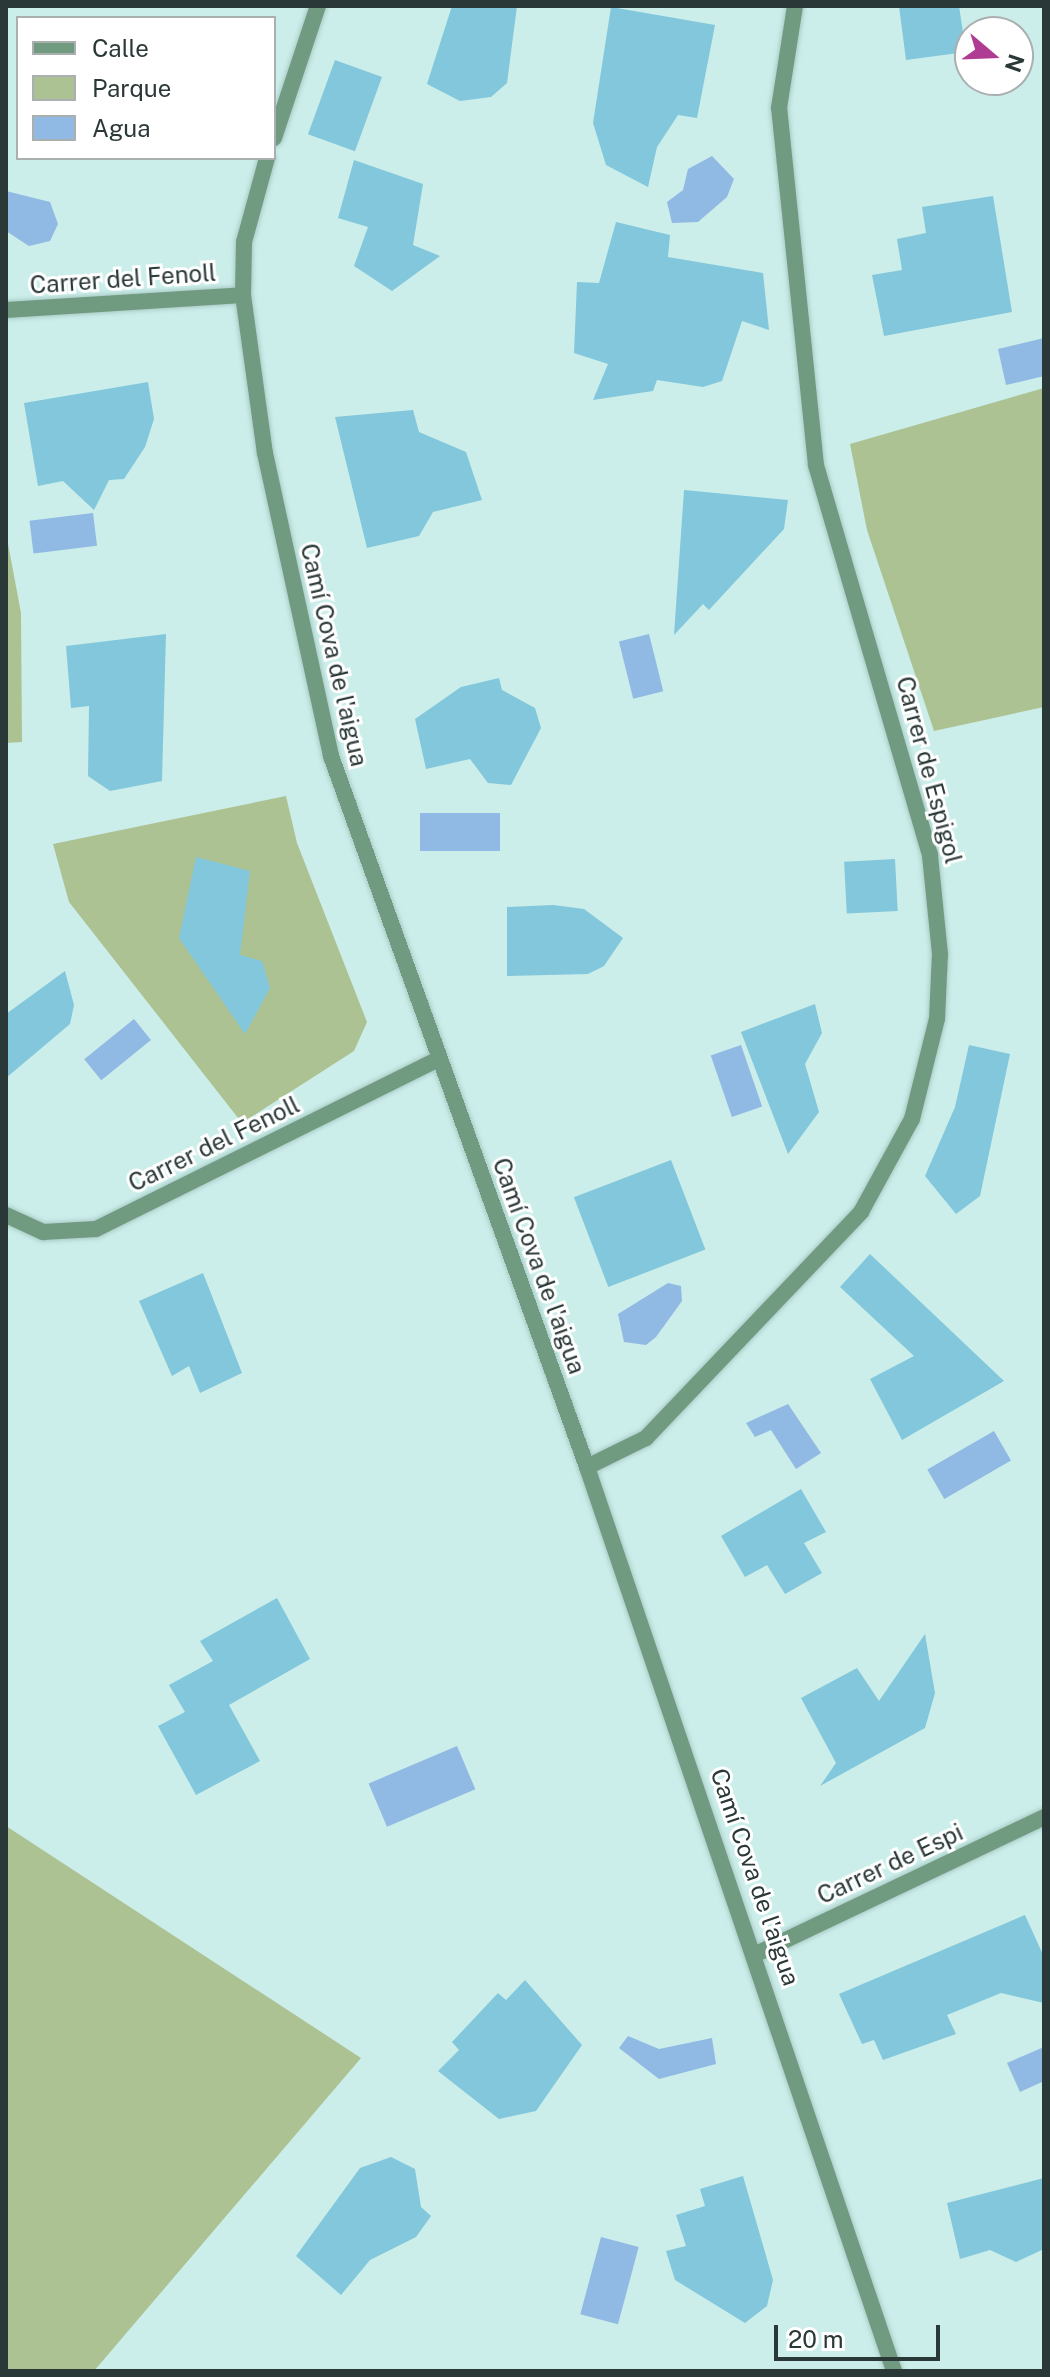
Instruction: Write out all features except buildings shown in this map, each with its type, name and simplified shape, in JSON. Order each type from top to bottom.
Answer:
[{"type":"street","points":[[276,132],[318,6]]},
{"type":"street","name":"Carrer de Espigol","points":[[587,1467],[646,1438],[861,1212],[912,1119],[937,1019],[940,954],[930,855],[814,450],[779,108],[795,6]]},
{"type":"street","name":"Camí Cova de l'aigua","points":[[266,160],[244,242],[243,295],[268,468],[331,756],[587,1467],[756,1954],[894,2371]]},
{"type":"street","name":"Carrer del Fenoll","points":[[6,310],[243,295]]},
{"type":"street","name":"Carrer del Fenoll","points":[[6,1215],[43,1232],[96,1229],[438,1059]]},
{"type":"street","name":"Carrer de Espi","points":[[756,1954],[1044,1817]]},
{"type":"green space","points":[[1044,388],[1044,707],[934,731],[867,530],[850,444]]},
{"type":"green space","points":[[6,533],[21,613],[22,742],[6,743]]},
{"type":"green space","points":[[286,796],[297,843],[367,1022],[354,1051],[242,1123],[69,902],[53,844]]},
{"type":"green space","points":[[6,1826],[361,2058],[94,2371],[6,2371]]},
{"type":"water","points":[[712,156],[734,179],[727,197],[698,222],[672,223],[667,202],[683,190],[688,169]]},
{"type":"water","points":[[6,191],[50,202],[58,224],[50,241],[29,246],[6,231]]},
{"type":"water","points":[[1044,338],[1044,376],[1006,385],[998,349]]},
{"type":"water","points":[[93,513],[97,546],[33,554],[29,521]]},
{"type":"water","points":[[649,634],[663,691],[633,699],[619,641]]},
{"type":"water","points":[[420,813],[500,813],[500,851],[420,851]]},
{"type":"water","points":[[134,1019],[151,1040],[101,1080],[84,1059]]},
{"type":"water","points":[[741,1045],[762,1106],[732,1117],[711,1055]]},
{"type":"water","points":[[668,1283],[681,1286],[682,1301],[656,1337],[646,1345],[624,1342],[618,1314]]},
{"type":"water","points":[[788,1404],[821,1453],[796,1469],[771,1430],[755,1437],[746,1423]]},
{"type":"water","points":[[994,1431],[1011,1460],[944,1499],[927,1470]]},
{"type":"water","points":[[457,1746],[475,1789],[387,1827],[369,1784]]},
{"type":"water","points":[[628,2036],[659,2049],[712,2038],[716,2064],[659,2079],[619,2048]]},
{"type":"water","points":[[1044,2047],[1044,2081],[1020,2092],[1007,2063]]},
{"type":"water","points":[[601,2237],[639,2247],[618,2324],[580,2314]]}]
